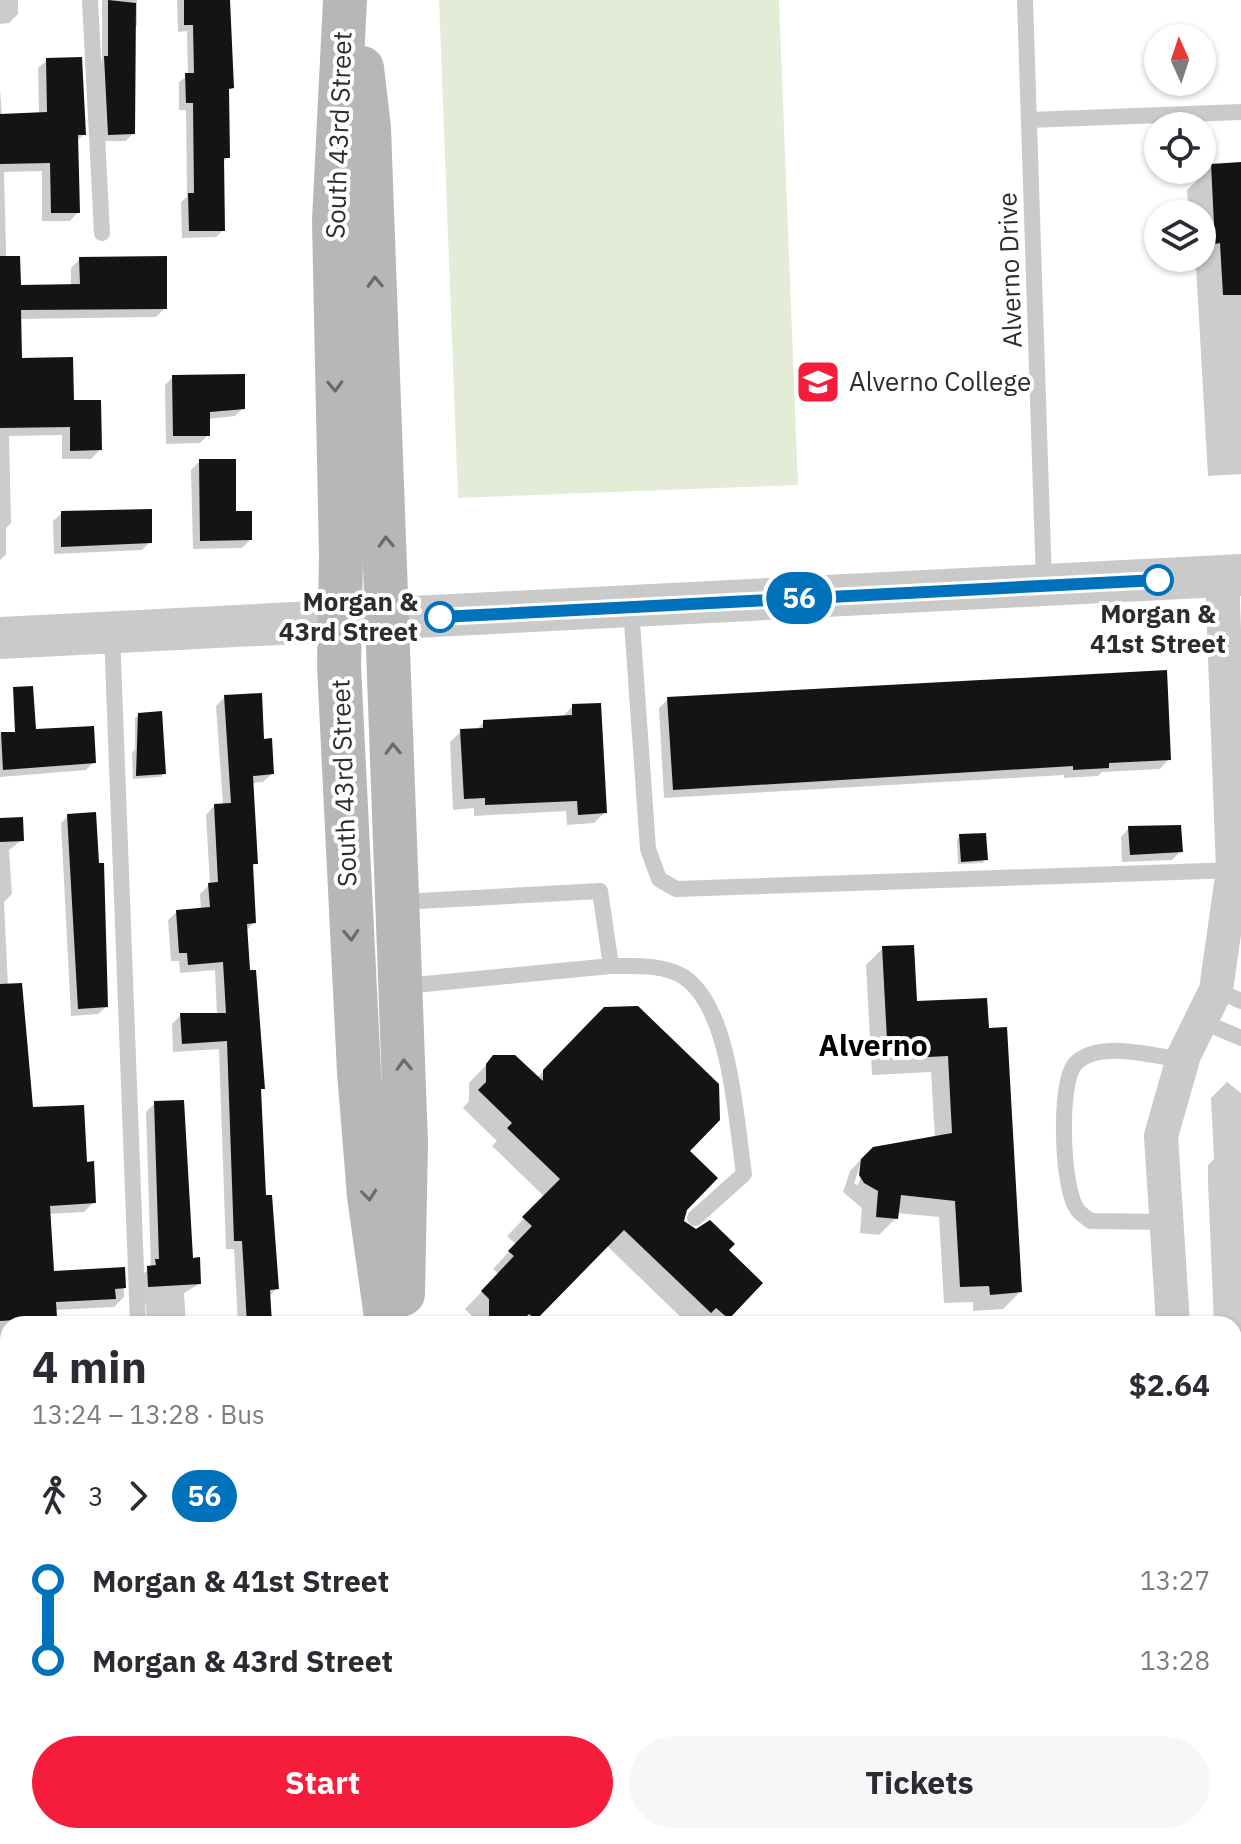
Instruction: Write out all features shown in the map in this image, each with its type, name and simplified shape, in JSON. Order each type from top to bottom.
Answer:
[{"type":"main road","name":"South 43rd Street","points":[[345,0],[334,221],[345,830],[368,1181],[386,1316]]},
{"type":"main road","name":"South 43rd Street","points":[[354,0],[369,128],[389,620],[407,1163],[402,1316]]},
{"type":"main road","points":[[345,830],[396,827]]},
{"type":"street","points":[[0,638],[1232,576],[1237,870],[1229,995],[1201,1021],[1183,1060],[1161,1136],[1172,1316]]},
{"type":"lane","points":[[90,0],[102,233]]},
{"type":"lane","name":"Alverno Drive","points":[[1025,0],[1044,585]]},
{"type":"lane","points":[[1029,120],[1241,112]]},
{"type":"lane","points":[[631,607],[648,849],[659,879],[676,889],[1237,870]]},
{"type":"lane","points":[[112,631],[138,1316]]},
{"type":"lane","points":[[399,902],[600,891],[611,966]]},
{"type":"lane","points":[[401,986],[611,966],[647,966],[682,975],[704,994],[716,1025],[730,1075],[744,1174],[695,1218]]},
{"type":"lane","points":[[1201,1021],[1241,1038]]},
{"type":"lane","points":[[1166,1222],[1091,1221],[1076,1208],[1068,1180],[1064,1093],[1075,1064],[1100,1051],[1183,1060]]},
{"type":"green space","points":[[439,0],[779,0],[798,485],[458,498]]},
{"type":"building","points":[[108,0],[136,3],[135,134],[108,135],[104,56],[108,56]]},
{"type":"building","points":[[184,0],[230,0],[234,88],[229,89],[230,158],[224,158],[225,231],[189,231],[188,193],[194,193],[193,103],[186,103],[185,73],[194,73],[193,25],[184,25]]},
{"type":"building","points":[[82,57],[86,135],[78,135],[80,213],[51,213],[50,163],[0,164],[0,114],[47,112],[46,58]]},
{"type":"building","points":[[1241,162],[1241,295],[1223,295],[1220,243],[1216,244],[1216,200],[1213,200],[1216,164]]},
{"type":"building","points":[[0,256],[20,256],[21,285],[80,284],[79,257],[167,256],[167,309],[21,310],[22,358],[73,357],[74,400],[101,400],[102,450],[70,451],[70,427],[0,428]]},
{"type":"building","points":[[245,374],[245,409],[210,412],[210,436],[173,436],[172,375]]},
{"type":"building","points":[[199,459],[236,459],[236,511],[252,511],[252,540],[200,541]]},
{"type":"building","points":[[152,509],[152,543],[61,547],[61,511]]},
{"type":"building","points":[[1167,670],[1171,760],[1109,763],[1109,768],[1073,770],[1073,766],[673,790],[667,697]]},
{"type":"building","points":[[33,686],[36,729],[94,726],[96,763],[3,770],[1,732],[15,732],[13,687]]},
{"type":"building","points":[[262,693],[264,739],[272,738],[274,774],[253,776],[258,864],[253,864],[256,923],[247,924],[250,970],[256,970],[265,1089],[261,1089],[266,1195],[272,1195],[279,1289],[270,1290],[272,1316],[247,1316],[242,1241],[234,1241],[227,1041],[182,1044],[180,1013],[226,1013],[223,962],[188,965],[187,953],[179,953],[176,910],[210,907],[208,883],[218,882],[214,804],[231,803],[224,695]]},
{"type":"building","points":[[601,703],[607,813],[578,815],[577,801],[485,805],[485,798],[464,799],[460,729],[483,728],[483,720],[572,715],[572,704]]},
{"type":"building","points":[[162,711],[166,774],[136,776],[138,713]]},
{"type":"building","points":[[96,812],[99,863],[104,863],[108,1007],[78,1009],[67,814]]},
{"type":"building","points":[[23,817],[24,841],[0,842],[0,818]]},
{"type":"building","points":[[1181,825],[1183,852],[1130,855],[1128,826]]},
{"type":"building","points":[[986,833],[988,860],[961,862],[959,834]]},
{"type":"building","points":[[914,945],[917,1001],[987,998],[989,1028],[1007,1027],[1022,1292],[990,1295],[989,1286],[960,1287],[955,1201],[901,1195],[898,1219],[876,1217],[878,1191],[864,1183],[859,1175],[861,1159],[873,1147],[952,1133],[948,1056],[888,1059],[882,946]]},
{"type":"building","points":[[22,983],[33,1107],[84,1105],[87,1162],[94,1161],[96,1203],[50,1206],[54,1271],[125,1267],[126,1288],[115,1289],[116,1299],[56,1302],[57,1316],[0,1316],[0,984]]},
{"type":"building","points":[[638,1006],[719,1084],[720,1120],[690,1151],[718,1178],[687,1210],[684,1221],[696,1229],[710,1220],[735,1244],[729,1250],[763,1283],[732,1316],[725,1316],[716,1308],[711,1313],[624,1230],[540,1316],[489,1316],[489,1299],[481,1291],[514,1256],[508,1251],[532,1226],[522,1217],[560,1179],[507,1128],[512,1123],[478,1090],[486,1082],[486,1064],[493,1055],[515,1055],[543,1081],[543,1070],[604,1007]]},
{"type":"building","points":[[184,1100],[193,1258],[200,1257],[201,1284],[148,1287],[147,1266],[156,1265],[155,1259],[159,1259],[154,1101]]},
{"type":"bus line","name":"56","points":[[440,617],[1158,580]]},
{"type":"place","name":"Alverno College","points":[[818,382]]},
{"type":"place","name":"Morgan & 41st Street","points":[[1158,580]]},
{"type":"place","name":"Morgan & 43rd Street","points":[[440,617]]},
{"type":"district","name":"Alverno","points":[[873,1046]]}]
